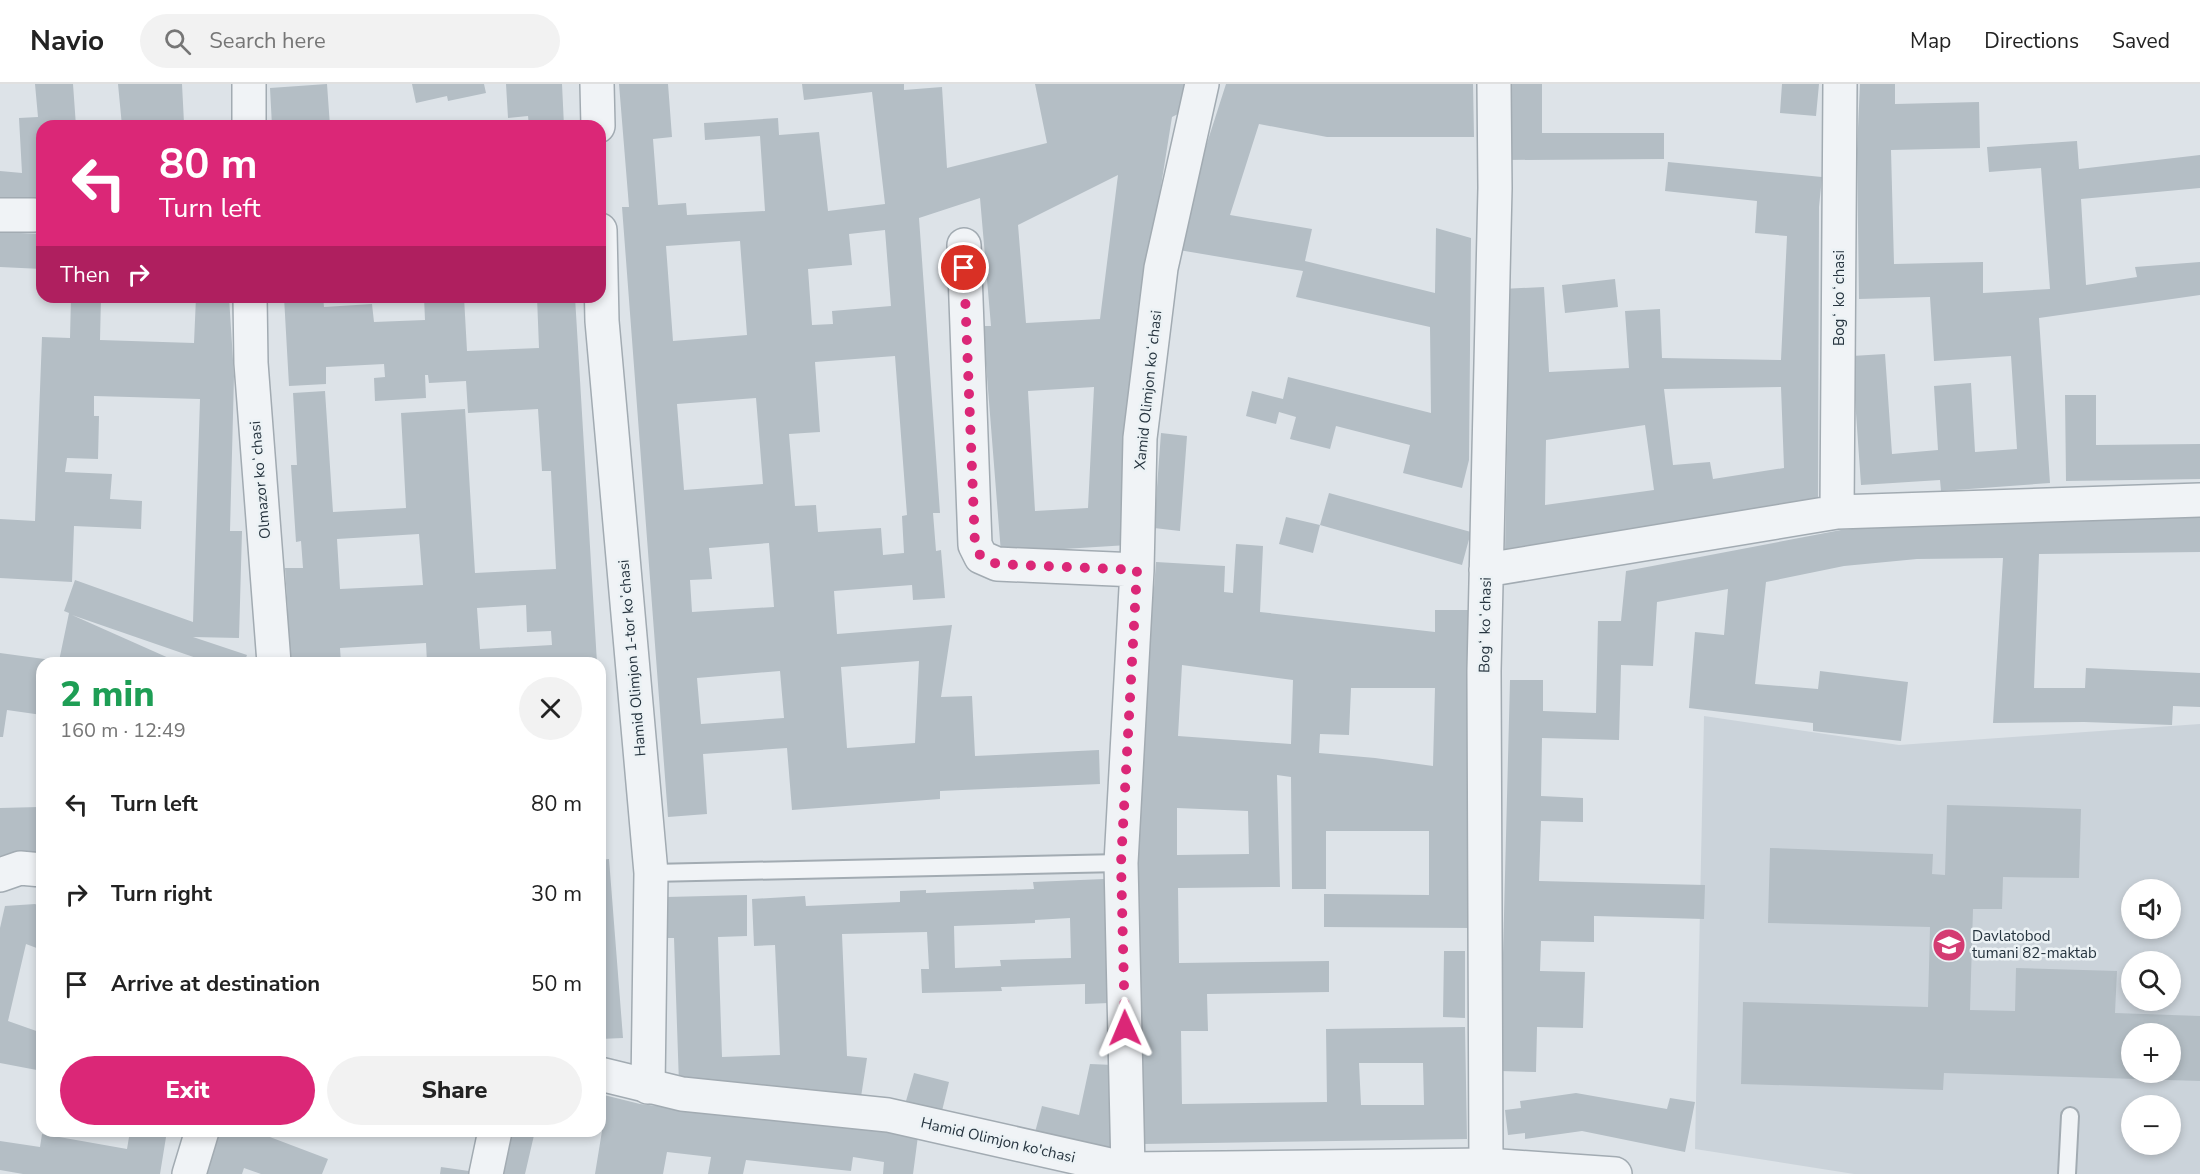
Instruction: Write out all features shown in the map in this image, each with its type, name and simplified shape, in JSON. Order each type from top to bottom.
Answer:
[{"type":"street","points":[[249,84],[249,120]]},
{"type":"street","points":[[597,84],[598,120]]},
{"type":"street","name":"Xamid Olimjon koʻchasi","points":[[1127,1172],[1121,863],[1137,570],[1140,438],[1161,268],[1202,84]]},
{"type":"street","name":"Bogʻ koʻchasi","points":[[1486,1165],[1484,694],[1495,188],[1494,84]]},
{"type":"street","name":"Bogʻ koʻchasi","points":[[1837,512],[1840,84]]},
{"type":"street","points":[[0,215],[34,215]]},
{"type":"street","points":[[964,245],[975,545],[981,557],[997,564],[1137,570]]},
{"type":"street","name":"Olmazor koʻchasi","points":[[250,303],[251,363],[274,657]]},
{"type":"street","name":"Hamid Olimjon 1-tor koʼchasi","points":[[602,303],[651,873],[648,1087]]},
{"type":"street","points":[[1486,570],[1837,512],[2200,500]]},
{"type":"street","points":[[0,875],[20,868],[36,869]]},
{"type":"street","name":"Hamid Olimjon ko'chasi","points":[[606,1076],[682,1094],[888,1115],[1127,1172],[1486,1165],[1615,1174]]},
{"type":"street","points":[[189,1174],[200,1137]]},
{"type":"street","points":[[486,1174],[494,1137]]},
{"type":"lane","points":[[651,873],[1121,863]]},
{"type":"lane","points":[[2067,1174],[2070,1116]]},
{"type":"shaded area","name":"Davlatobod tumani 82-maktab","points":[[1704,716],[1899,745],[2200,724],[2200,1174],[1854,1174],[1695,1149]]},
{"type":"building","points":[[35,84],[73,84],[76,120],[36,120],[36,204],[0,203],[0,171],[22,173],[19,118],[38,117]]},
{"type":"building","points":[[118,84],[182,84],[184,120],[121,120]]},
{"type":"building","points":[[327,84],[330,120],[272,120],[270,88]]},
{"type":"building","points":[[412,84],[484,84],[486,93],[448,101],[447,96],[416,103]]},
{"type":"building","points":[[506,84],[562,84],[564,120],[528,120],[528,116],[508,118]]},
{"type":"building","points":[[619,84],[668,84],[672,137],[653,139],[658,205],[686,203],[687,215],[765,211],[760,136],[705,140],[704,123],[778,118],[779,135],[819,132],[828,211],[885,204],[872,92],[804,100],[802,84],[904,84],[904,90],[942,87],[947,168],[1047,143],[1035,84],[1189,84],[1192,107],[1172,117],[1135,349],[1128,545],[1001,553],[983,326],[991,326],[980,198],[919,218],[940,513],[933,513],[936,551],[941,550],[945,598],[913,600],[912,585],[834,591],[837,634],[952,625],[941,697],[972,696],[975,756],[1099,750],[1100,784],[940,791],[940,799],[792,810],[787,748],[703,754],[707,814],[668,817],[622,207],[629,207]],"holes":[[[1118,175],[1100,319],[1026,323],[1018,225]],[[885,230],[891,306],[832,311],[833,324],[812,325],[808,269],[852,265],[849,234]],[[740,241],[747,335],[673,341],[666,246]],[[895,356],[907,515],[902,516],[904,553],[883,555],[881,528],[818,532],[816,505],[795,506],[789,434],[820,432],[815,362]],[[1094,387],[1088,508],[1035,511],[1028,391]],[[756,398],[763,484],[684,490],[677,404]],[[769,543],[774,607],[692,612],[690,580],[712,579],[709,548]],[[919,661],[915,743],[847,748],[841,667]],[[780,671],[784,718],[701,724],[697,678]]]},
{"type":"building","points":[[1226,84],[1473,84],[1474,137],[1327,137],[1259,124],[1230,215],[1312,229],[1305,261],[1435,293],[1436,228],[1471,238],[1469,460],[1462,488],[1403,473],[1410,445],[1336,426],[1330,449],[1290,439],[1296,417],[1279,412],[1276,424],[1246,416],[1252,391],[1283,399],[1288,377],[1431,413],[1430,327],[1296,297],[1303,271],[1173,249]]},
{"type":"building","points":[[1504,84],[1542,84],[1542,133],[1664,133],[1664,159],[1505,160]]},
{"type":"building","points":[[1782,84],[1819,84],[1816,116],[1780,113]]},
{"type":"building","points":[[1860,84],[1895,84],[1895,104],[1979,102],[1980,148],[1891,150],[1894,264],[1983,262],[1983,293],[2050,289],[2041,168],[1989,172],[1987,147],[2077,141],[2079,169],[2200,155],[2200,188],[2081,199],[2086,285],[2137,277],[2135,267],[2200,262],[2200,295],[2039,318],[2050,483],[1941,491],[1940,480],[1861,485],[1852,356],[1885,354],[1892,454],[1938,450],[1934,386],[1971,383],[1975,452],[2017,449],[2011,356],[1934,361],[1930,297],[1859,299],[1857,150]]},
{"type":"building","points":[[1668,162],[1822,177],[1819,207],[1818,500],[1505,551],[1508,404],[1502,289],[1544,287],[1549,372],[1629,368],[1625,311],[1660,309],[1662,358],[1781,360],[1787,236],[1755,233],[1757,201],[1665,191]],"holes":[[[1781,387],[1784,468],[1713,479],[1710,462],[1673,465],[1664,389]],[[1645,425],[1654,490],[1545,505],[1546,440]]]},
{"type":"building","points":[[0,232],[36,234],[36,269],[0,267]]},
{"type":"building","points":[[1615,279],[1618,307],[1565,313],[1562,285]]},
{"type":"building","points":[[71,303],[101,303],[100,340],[194,343],[196,303],[229,303],[234,376],[230,531],[242,531],[239,638],[193,637],[247,655],[246,657],[193,657],[72,615],[166,657],[60,657],[69,613],[64,611],[75,580],[193,622],[200,399],[94,396],[94,416],[99,416],[98,459],[67,458],[65,472],[112,474],[110,499],[142,501],[141,529],[74,526],[72,582],[0,578],[0,519],[35,521],[42,337],[70,338]]},
{"type":"building","points":[[284,303],[324,303],[324,307],[372,304],[374,322],[425,320],[424,303],[464,303],[467,351],[539,348],[537,303],[575,303],[597,657],[427,657],[426,643],[340,648],[341,657],[285,657],[283,614],[288,614],[285,568],[303,568],[301,541],[296,542],[291,465],[297,465],[293,393],[325,391],[333,512],[406,508],[401,413],[465,409],[475,573],[556,569],[551,471],[542,471],[538,409],[468,413],[466,381],[429,383],[428,375],[425,375],[426,398],[375,401],[374,378],[385,377],[384,364],[326,367],[326,384],[289,386]],"holes":[[[419,534],[423,585],[340,589],[337,539]],[[526,605],[527,632],[551,631],[552,645],[480,649],[477,608]]]},
{"type":"building","points":[[2065,395],[2096,395],[2096,445],[2200,444],[2200,479],[2066,481]]},
{"type":"building","points":[[1161,433],[1187,436],[1180,531],[1154,528]]},
{"type":"building","points":[[1329,493],[1471,532],[1462,565],[1320,525]]},
{"type":"building","points":[[1286,517],[1320,525],[1313,553],[1279,544]]},
{"type":"building","points":[[2200,517],[2200,552],[2039,554],[2034,688],[2085,688],[2086,668],[2200,673],[2200,707],[2173,706],[2172,725],[2084,722],[1993,723],[2003,558],[1917,559],[1844,566],[1766,582],[1755,684],[1818,689],[1820,671],[1908,682],[1901,741],[1813,731],[1813,723],[1689,708],[1695,632],[1724,635],[1728,589],[1657,602],[1653,666],[1621,665],[1619,740],[1542,738],[1541,796],[1583,798],[1583,822],[1541,821],[1539,881],[1705,885],[1704,919],[1594,916],[1594,942],[1541,941],[1540,971],[1585,972],[1583,1028],[1537,1027],[1536,1072],[1500,1071],[1510,680],[1543,680],[1543,711],[1596,713],[1598,621],[1621,621],[1626,571],[1841,530],[1917,523]]},
{"type":"building","points":[[1236,544],[1263,546],[1260,612],[1435,632],[1435,610],[1472,610],[1471,928],[1324,927],[1324,894],[1429,895],[1429,831],[1326,831],[1326,889],[1292,889],[1291,777],[1277,775],[1280,887],[1178,888],[1179,963],[1329,961],[1329,992],[1207,994],[1208,1031],[1181,1031],[1182,1104],[1327,1102],[1326,1029],[1465,1027],[1467,1139],[1142,1144],[1134,766],[1145,587],[1154,588],[1156,562],[1225,566],[1224,592],[1233,593]],"holes":[[[1182,665],[1293,680],[1291,744],[1178,736]],[[1351,688],[1435,688],[1433,766],[1319,753],[1320,734],[1349,735]],[[1177,808],[1248,811],[1249,854],[1177,855]],[[1359,1063],[1423,1063],[1424,1105],[1361,1105]]]},
{"type":"building","points":[[0,653],[36,658],[36,714],[7,710],[3,737],[0,737]]},
{"type":"building","points":[[1947,805],[2081,809],[2079,878],[2003,877],[2002,909],[1973,909],[1970,1010],[2015,1011],[2016,968],[2117,971],[2115,1013],[2200,1016],[2200,1081],[2181,1080],[2181,1023],[2121,1023],[2121,1079],[1944,1073],[1943,1090],[1741,1084],[1743,1002],[1928,1007],[1930,927],[1768,923],[1770,848],[1933,854],[1932,874],[1945,875]]},
{"type":"building","points":[[36,807],[36,861],[0,862],[0,808]]},
{"type":"building","points":[[606,859],[609,859],[623,1038],[606,1039]]},
{"type":"building","points":[[1104,879],[1109,1003],[1085,1004],[1085,984],[1001,987],[1002,991],[922,993],[921,969],[929,969],[927,932],[842,934],[847,1056],[867,1058],[861,1097],[814,1090],[767,1092],[679,1084],[674,938],[667,938],[666,897],[747,895],[747,936],[718,937],[722,1057],[780,1055],[775,945],[754,946],[752,899],[805,896],[806,906],[900,902],[900,891],[926,890],[926,893],[1034,889],[1033,882]],"holes":[[[1070,918],[1071,958],[1000,960],[1001,966],[955,968],[954,926],[1035,923],[1035,920]]]},
{"type":"building","points":[[36,904],[36,948],[26,944],[8,1021],[36,1031],[36,1070],[0,1063],[0,928],[5,906]]},
{"type":"building","points":[[1444,951],[1465,951],[1465,1018],[1443,1017]]},
{"type":"building","points":[[1090,1064],[1114,1065],[1110,1155],[1034,1136],[1042,1106],[1079,1115]]},
{"type":"building","points":[[914,1073],[949,1082],[942,1111],[906,1101]]},
{"type":"building","points":[[1576,1093],[1667,1109],[1670,1098],[1695,1102],[1685,1152],[1582,1131],[1525,1139],[1525,1133],[1508,1135],[1505,1110],[1521,1108],[1520,1101]]},
{"type":"building","points":[[606,1096],[640,1104],[918,1136],[913,1174],[883,1174],[884,1162],[853,1157],[851,1171],[746,1160],[743,1174],[708,1174],[711,1157],[667,1152],[663,1174],[595,1174],[601,1137],[606,1137]]},
{"type":"building","points":[[42,1137],[59,1137],[127,1149],[129,1137],[166,1137],[160,1174],[23,1174],[0,1170],[0,1141],[40,1147]]},
{"type":"building","points":[[211,1137],[270,1137],[328,1159],[322,1174],[261,1174],[244,1168],[242,1174],[202,1174]]},
{"type":"building","points":[[501,1137],[534,1137],[525,1174],[493,1174]]},
{"type":"building","points":[[441,1167],[476,1172],[475,1174],[440,1174]]},
{"type":"place","name":"Davlatobod tumani 82-maktab","points":[[1949,945]]},
{"type":"route","points":[[964,268],[975,545],[981,557],[997,564],[1137,570],[1121,863],[1125,1028]]}]
